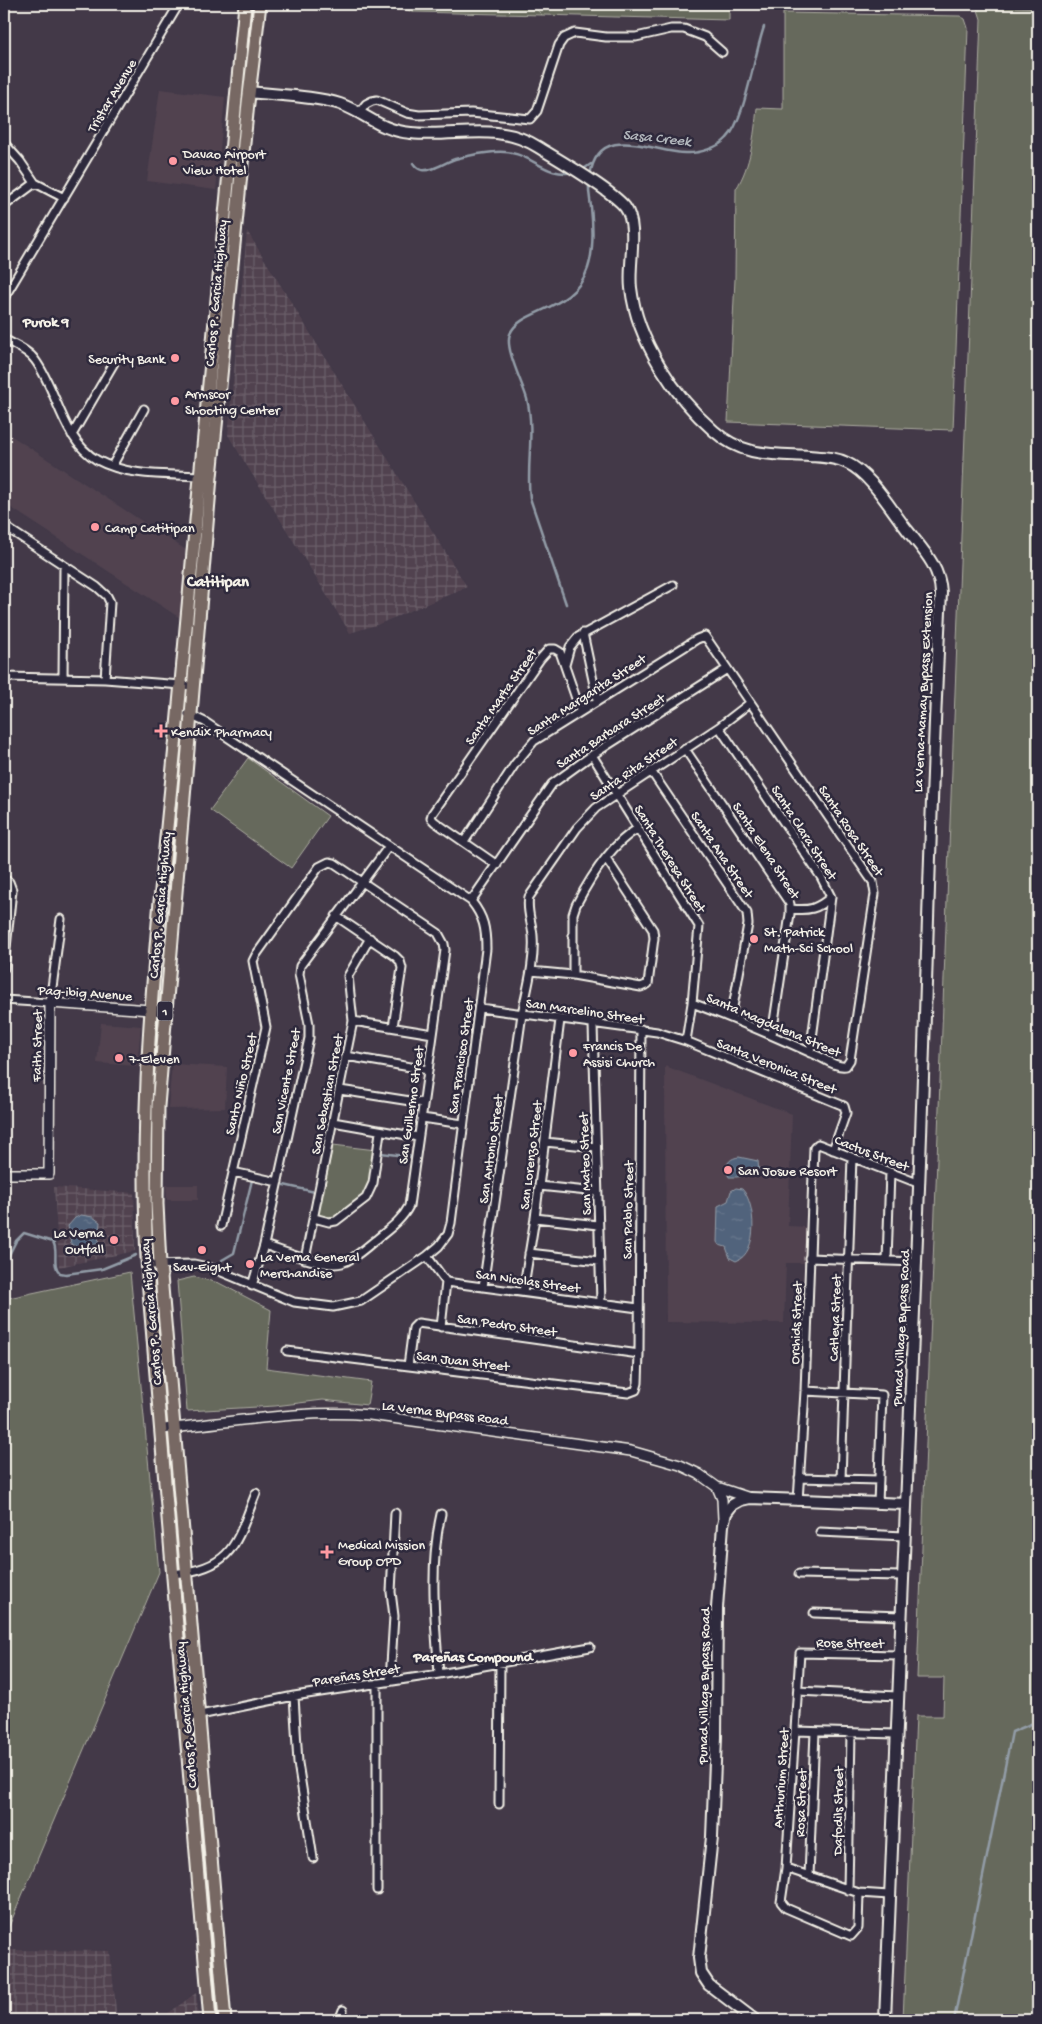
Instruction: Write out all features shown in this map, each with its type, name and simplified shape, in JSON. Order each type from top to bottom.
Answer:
[{"type":"highway","name":"Carlos P. Garcia Highway","points":[[225,2020],[160,1264],[157,1204],[158,1106],[192,715],[205,476],[231,144],[245,4]]},
{"type":"highway","name":"Carlos P. Garcia Highway","points":[[210,2020],[147,1264],[144,1179],[145,1107],[181,685],[260,4]]},
{"type":"highway","points":[[231,144],[244,146]]},
{"type":"highway","points":[[161,907],[174,908]]},
{"type":"highway","points":[[145,1107],[158,1106]]},
{"type":"highway","points":[[190,1778],[205,1777]]},
{"type":"highway","points":[[193,1819],[208,1818]]},
{"type":"main road","name":"La Verna-Mamay Bypass Extension","points":[[249,92],[338,103],[391,130],[428,134],[504,133],[521,138],[538,147],[600,187],[619,202],[629,214],[631,221],[630,286],[632,297],[656,361],[681,396],[711,429],[735,447],[756,453],[836,459],[855,468],[863,474],[885,501],[927,556],[940,577],[941,593],[933,745],[920,1184]]},
{"type":"main road","name":"Punad Village Bypass Road","points":[[885,2020],[895,1734],[920,1184]]},
{"type":"main road","points":[[723,1519],[732,1505],[750,1498],[906,1504]]},
{"type":"main road","name":"Punad Village Bypass Road","points":[[723,1519],[717,1608],[712,1828],[699,1966],[704,1980],[709,1985],[755,2020]]},
{"type":"street","name":"Tristar Avenue","points":[[4,298],[179,4]]},
{"type":"street","points":[[359,113],[366,104],[377,100],[419,115],[471,112],[530,119],[538,111],[559,45],[569,34],[636,37],[671,29],[684,29],[705,37],[722,52]]},
{"type":"street","points":[[4,143],[20,161],[35,183],[64,198]]},
{"type":"street","points":[[4,206],[35,183]]},
{"type":"street","points":[[4,339],[36,360],[72,434],[86,453],[98,461],[112,466],[156,473],[205,476]]},
{"type":"street","points":[[72,434],[114,362]]},
{"type":"street","points":[[112,466],[144,409]]},
{"type":"street","points":[[4,526],[103,591],[110,602],[105,679]]},
{"type":"street","points":[[63,678],[64,566]]},
{"type":"street","points":[[565,666],[570,647],[583,633],[672,585]]},
{"type":"street","points":[[583,633],[598,700]]},
{"type":"street","name":"Santa Margarita Street","points":[[464,842],[515,764],[534,741],[580,710],[705,636]]},
{"type":"street","name":"Santa Rosa Street","points":[[705,636],[875,888],[851,1050],[846,1066]]},
{"type":"street","name":"Santa Marta Street","points":[[464,842],[431,818],[432,814],[540,659],[549,649],[555,648],[560,652],[580,710]]},
{"type":"street","name":"Santa Barbara Street","points":[[471,901],[547,790],[558,779],[727,668]]},
{"type":"street","points":[[4,677],[105,679],[194,686]]},
{"type":"street","name":"Santa Rita Street","points":[[522,1014],[531,971],[533,936],[527,906],[531,891],[591,812],[718,727],[750,703]]},
{"type":"street","name":"San Francisco Street","points":[[147,1264],[182,1263],[203,1266],[302,1304],[333,1307],[361,1301],[427,1256],[444,1240],[451,1223],[480,1008],[486,949],[486,930],[479,911],[471,901],[205,722],[192,715],[178,714]]},
{"type":"street","name":"Santa Clara Street","points":[[718,727],[821,876],[831,897],[810,1053]]},
{"type":"street","name":"Santa Elena Street","points":[[685,749],[788,900],[791,909],[772,1035]]},
{"type":"street","name":"Santa Theresa Street","points":[[592,755],[699,926],[692,1003],[686,1042]]},
{"type":"street","name":"Santa Ana Street","points":[[651,771],[747,913],[748,924],[731,1018]]},
{"type":"street","points":[[573,976],[573,914],[579,898],[606,858],[621,841],[637,829]]},
{"type":"street","points":[[464,842],[496,865]]},
{"type":"street","name":"San Vicente Street","points":[[252,1286],[264,1245],[309,1038],[309,1024],[299,974],[300,966],[389,846]]},
{"type":"street","points":[[531,971],[641,987],[646,986],[649,981],[654,938],[653,930],[606,858]]},
{"type":"street","name":"Santo Niño Street","points":[[222,1226],[266,1027],[254,966],[256,955],[319,867],[329,862],[334,863],[362,881]]},
{"type":"street","points":[[4,879],[11,886],[12,898],[4,968]]},
{"type":"street","name":"San Guillermo Street","points":[[264,1245],[305,1259],[342,1263],[350,1259],[399,1220],[409,1206],[445,950],[442,938],[438,933],[362,881]]},
{"type":"street","points":[[791,909],[810,911],[831,897]]},
{"type":"street","points":[[336,916],[370,938],[400,961],[402,968],[393,1027]]},
{"type":"street","name":"Faith Street","points":[[4,1174],[49,1174],[50,1003],[61,919]]},
{"type":"street","name":"San Sebastian Street","points":[[305,1259],[353,1021],[348,976],[370,938]]},
{"type":"street","name":"Pag-ibig Avenue","points":[[4,1000],[165,1011]]},
{"type":"street","name":"Santa Magdalena Street","points":[[692,1003],[772,1035],[842,1067],[846,1066]]},
{"type":"street","name":"San Marcelino Street","points":[[480,1008],[593,1025],[641,1029],[686,1042]]},
{"type":"street","name":"San Antonio Street","points":[[483,1287],[522,1014]]},
{"type":"street","name":"San Lorenzo Street","points":[[523,1292],[535,1218],[560,1020]]},
{"type":"street","points":[[353,1021],[433,1034]]},
{"type":"street","name":"San Mateo Street","points":[[593,1025],[600,1302]]},
{"type":"street","name":"San Pablo Street","points":[[636,1390],[639,1354],[641,1029]]},
{"type":"street","name":"Santa Veronica Street","points":[[686,1042],[844,1106],[846,1112],[833,1150]]},
{"type":"street","points":[[346,1056],[428,1070]]},
{"type":"street","points":[[340,1090],[423,1103]]},
{"type":"street","points":[[422,1118],[463,1124]]},
{"type":"street","points":[[332,1122],[380,1132],[418,1137]]},
{"type":"street","points":[[314,1218],[329,1222],[336,1221],[366,1198],[373,1183],[380,1132]]},
{"type":"street","points":[[545,1142],[596,1147]]},
{"type":"street","name":"Cactus Street","points":[[815,1146],[821,1145],[920,1184]]},
{"type":"street","name":"Orchids Street","points":[[798,1501],[805,1391],[813,1151],[815,1146]]},
{"type":"street","name":"Catleya Street","points":[[841,1479],[852,1158]]},
{"type":"street","points":[[233,1172],[278,1182]]},
{"type":"street","points":[[887,1261],[890,1172]]},
{"type":"street","points":[[539,1186],[597,1192]]},
{"type":"street","points":[[535,1218],[598,1225]]},
{"type":"street","points":[[529,1253],[599,1262]]},
{"type":"street","points":[[427,1256],[446,1282],[441,1327]]},
{"type":"street","points":[[809,1258],[916,1262]]},
{"type":"street","name":"San Nicolas Street","points":[[446,1282],[638,1308]]},
{"type":"street","name":"San Pedro Street","points":[[408,1366],[414,1325],[418,1323],[639,1354]]},
{"type":"street","name":"San Juan Street","points":[[287,1351],[628,1393],[636,1390]]},
{"type":"street","points":[[805,1391],[882,1395],[878,1504]]},
{"type":"street","name":"La Verna Bypass Road","points":[[161,1429],[308,1414],[348,1413],[631,1451],[661,1458],[680,1465],[699,1474],[717,1487],[750,1498]]},
{"type":"street","points":[[800,1478],[879,1480]]},
{"type":"street","points":[[717,1487],[722,1499],[723,1519]]},
{"type":"street","points":[[173,1574],[188,1573],[211,1566],[229,1553],[238,1538],[256,1493]]},
{"type":"street","points":[[390,1681],[394,1616],[391,1592],[395,1513]]},
{"type":"street","points":[[439,1674],[434,1585],[435,1545],[441,1514]]},
{"type":"street","points":[[820,1532],[904,1536]]},
{"type":"street","points":[[799,1574],[902,1576]]},
{"type":"street","points":[[814,1613],[901,1616]]},
{"type":"street","name":"Pareñas Street","points":[[185,1718],[294,1696],[439,1674],[590,1647]]},
{"type":"street","name":"Rose Street","points":[[800,1653],[899,1655]]},
{"type":"street","name":"Anthurium Street","points":[[800,1653],[796,1731],[782,1904],[851,1936],[858,1928],[859,1894]]},
{"type":"street","points":[[499,1804],[500,1663]]},
{"type":"street","points":[[377,1682],[377,1890]]},
{"type":"street","points":[[798,1691],[897,1696]]},
{"type":"street","points":[[294,1696],[298,1763],[313,1858]]},
{"type":"street","points":[[796,1731],[895,1734]]},
{"type":"street","name":"Rosa Street","points":[[809,1876],[815,1732]]},
{"type":"street","name":"Dafodils Street","points":[[848,1890],[851,1732]]},
{"type":"street","points":[[786,1868],[859,1894],[889,1895]]},
{"type":"street","points":[[339,2020],[343,2010]]},
{"type":"shaded area","points":[[160,89],[225,97],[216,190],[147,181]]},
{"type":"shaded area","points":[[247,231],[467,587],[379,624],[350,633],[228,435]]},
{"type":"shaded area","name":"Camp Catitipan","points":[[4,431],[186,550],[180,618],[4,503]]},
{"type":"shaded area","points":[[101,1023],[141,1026],[137,1066],[97,1063]]},
{"type":"shaded area","points":[[172,1064],[227,1067],[225,1108],[168,1109]]},
{"type":"shaded area","name":"San Josue Resort","points":[[665,1066],[792,1114],[788,1226],[808,1227],[807,1263],[786,1263],[784,1323],[666,1322]]},
{"type":"shaded area","points":[[166,1185],[198,1185],[198,1200],[167,1200]]},
{"type":"shaded area","points":[[54,1187],[134,1193],[135,1251],[59,1267]]},
{"type":"shaded area","points":[[4,1950],[110,1951],[117,2020],[4,2020]]},
{"type":"shaded area","points":[[196,1993],[199,2020],[159,2020]]},
{"type":"green space","points":[[398,4],[533,4],[542,15],[413,12],[404,9]]},
{"type":"green space","points":[[533,4],[640,4],[662,7],[729,8],[729,20],[542,15]]},
{"type":"green space","points":[[977,7],[1038,8],[1038,2020],[903,2020],[916,1716],[943,1716],[944,1678],[917,1678],[981,19]]},
{"type":"green space","points":[[783,13],[960,16],[965,19],[968,28],[953,430],[728,422],[735,279],[736,189],[748,160],[753,140],[757,108],[783,109]]},
{"type":"green space","points":[[248,758],[328,816],[291,868],[210,810]]},
{"type":"green space","points":[[333,1145],[376,1150],[366,1190],[336,1218],[317,1216]]},
{"type":"green space","points":[[130,1272],[159,1572],[7,1931],[4,1931],[4,1299]]},
{"type":"green space","points":[[194,1277],[219,1283],[271,1310],[266,1368],[371,1382],[367,1405],[323,1400],[275,1406],[187,1411],[177,1281]]},
{"type":"water","points":[[739,1157],[758,1161],[759,1173],[729,1177],[726,1171],[728,1163],[731,1159]]},
{"type":"water","points":[[736,1188],[742,1189],[747,1196],[753,1227],[749,1248],[736,1261],[730,1258],[726,1247],[719,1245],[717,1242],[718,1206],[728,1201],[731,1191]]},
{"type":"water","points":[[81,1215],[93,1217],[100,1222],[98,1244],[78,1247],[71,1244],[68,1226],[75,1218]]},
{"type":"waterway","name":"Sasa Creek","points":[[590,176],[595,159],[604,149],[615,144],[643,145],[690,153],[708,150],[723,142],[739,117],[764,27]]},
{"type":"waterway","points":[[413,163],[419,169],[426,170],[455,159],[489,152],[507,152],[527,158],[553,171],[563,173],[574,172]]},
{"type":"waterway","points":[[582,170],[591,164]]},
{"type":"waterway","points":[[566,604],[530,498],[529,411],[527,399],[512,357],[509,340],[515,326],[524,319],[560,302],[581,282],[588,268],[592,246],[589,181]]},
{"type":"waterway","points":[[381,1153],[413,1157]]},
{"type":"waterway","points":[[222,1260],[234,1253],[252,1180]]},
{"type":"waterway","points":[[284,1185],[315,1192]]},
{"type":"waterway","points":[[4,1265],[16,1241],[24,1233],[53,1242],[55,1246],[55,1262],[60,1273],[66,1274],[102,1269],[136,1255]]},
{"type":"waterway","points":[[954,2020],[1012,1732],[1038,1721]]},
{"type":"place","name":"Davao Airport View Hotel","points":[[173,161]]},
{"type":"place","name":"Security Bank","points":[[175,358]]},
{"type":"place","name":"Armscor Shooting Center","points":[[175,401]]},
{"type":"place","name":"Camp Catitipan","points":[[95,527]]},
{"type":"place","name":"Kendix Pharmacy","points":[[161,731]]},
{"type":"place","name":"St. Patrick Math-Sci School","points":[[754,939]]},
{"type":"place","name":"Francis De Assisi Church","points":[[573,1053]]},
{"type":"place","name":"7-Eleven","points":[[119,1058]]},
{"type":"place","name":"San Josue Resort","points":[[728,1170]]},
{"type":"place","name":"La Verna Outfall","points":[[114,1240]]},
{"type":"place","name":"Sav-Eight","points":[[202,1250]]},
{"type":"place","name":"La Verna General Merchandise","points":[[250,1264]]},
{"type":"place","name":"Medical Mission Group OPD","points":[[327,1552]]},
{"type":"district","name":"Purok 9","points":[[46,321]]},
{"type":"district","name":"Catitipan","points":[[218,580]]},
{"type":"district","name":"Pareñas Compound","points":[[473,1656]]}]
